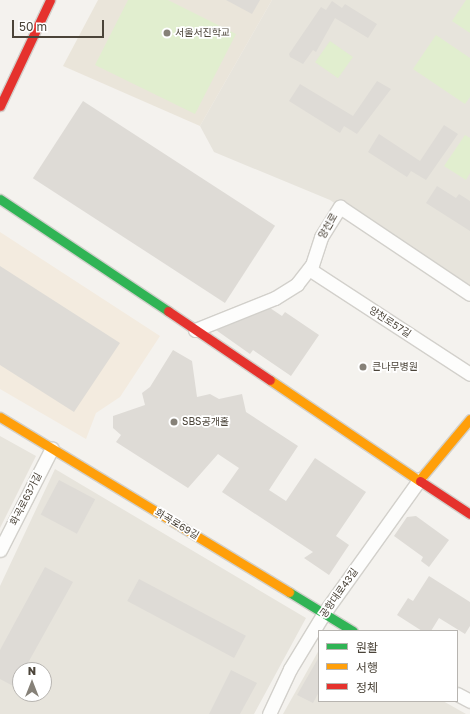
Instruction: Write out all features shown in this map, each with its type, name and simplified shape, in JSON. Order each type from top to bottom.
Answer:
[{"type":"street","points":[[0,106],[50,0]]},
{"type":"street","points":[[0,199],[420,479],[470,514]]},
{"type":"street","name":"양천로","points":[[195,330],[276,298],[297,284],[309,269],[321,237],[340,207],[470,294]]},
{"type":"street","name":"양천로57길","points":[[309,269],[470,374]]},
{"type":"street","name":"화곡로69길","points":[[0,417],[351,630]]},
{"type":"street","points":[[420,479],[470,419]]},
{"type":"street","name":"화곡로63가길","points":[[0,550],[52,448]]},
{"type":"street","name":"공항대로43길","points":[[269,714],[290,669],[324,614],[420,479]]},
{"type":"street","points":[[458,695],[470,701]]},
{"type":"shaded area","name":"서울서진학교","points":[[98,0],[272,0],[200,126],[63,66]]},
{"type":"shaded area","points":[[272,0],[470,0],[470,296],[330,200],[214,152],[200,126]]},
{"type":"shaded area","points":[[0,232],[160,336],[120,397],[96,413],[86,439],[0,389]]},
{"type":"shaded area","points":[[0,436],[36,456],[0,528]]},
{"type":"shaded area","points":[[55,469],[306,618],[254,714],[0,714],[0,586]]},
{"type":"shaded area","points":[[318,652],[318,702],[445,702],[466,714],[283,714]]},
{"type":"green space","points":[[128,0],[168,0],[236,34],[195,114],[95,65]]},
{"type":"green space","points":[[466,0],[470,0],[470,33],[452,21]]},
{"type":"green space","points":[[436,35],[470,58],[470,97],[465,104],[413,69]]},
{"type":"green space","points":[[330,41],[353,57],[338,78],[315,62]]},
{"type":"green space","points":[[465,135],[470,138],[470,173],[466,180],[444,166]]},
{"type":"building","points":[[226,0],[260,0],[252,14]]},
{"type":"building","points":[[332,1],[342,8],[345,4],[377,24],[368,38],[335,18],[316,52],[313,50],[303,64],[290,57],[289,54],[321,7],[326,10]]},
{"type":"building","points":[[377,81],[391,89],[357,134],[344,126],[340,133],[289,101],[300,84],[353,116]]},
{"type":"building","points":[[83,101],[275,226],[225,303],[33,178]]},
{"type":"building","points":[[444,125],[458,134],[426,180],[411,171],[407,177],[368,152],[379,134],[420,161]]},
{"type":"building","points":[[437,186],[456,198],[459,194],[470,201],[470,231],[426,203]]},
{"type":"building","points":[[0,266],[120,343],[74,412],[0,365]]},
{"type":"building","points":[[270,308],[282,316],[285,312],[319,335],[291,376],[253,350],[250,354],[216,330]]},
{"type":"building","points":[[173,350],[192,361],[197,397],[210,394],[219,399],[242,394],[246,412],[298,446],[269,490],[286,501],[315,458],[366,492],[336,536],[349,545],[329,575],[304,558],[313,552],[222,492],[239,468],[218,454],[188,488],[116,442],[121,435],[113,428],[113,416],[145,405],[142,393],[150,387]]},
{"type":"building","points":[[59,480],[95,499],[77,534],[41,514]]},
{"type":"building","points":[[416,516],[449,540],[429,567],[421,561],[423,557],[394,536],[407,517]]},
{"type":"building","points":[[45,567],[73,582],[28,662],[12,662],[12,685],[0,679],[0,650]]},
{"type":"building","points":[[429,576],[470,602],[470,626],[465,634],[439,618],[432,630],[420,630],[397,615],[408,598],[413,601]]},
{"type":"building","points":[[139,579],[246,636],[234,658],[127,601]]},
{"type":"building","points":[[318,659],[318,694],[313,703],[297,695]]},
{"type":"building","points":[[231,670],[257,683],[240,714],[209,714]]},
{"type":"traffic: fast","points":[[0,199],[168,311]]},
{"type":"traffic: fast","points":[[289,592],[351,630]]},
{"type":"traffic: slow","points":[[270,380],[420,481]]},
{"type":"traffic: slow","points":[[0,417],[289,592]]},
{"type":"traffic: slow","points":[[420,479],[470,419]]},
{"type":"traffic: jam","points":[[0,106],[50,0]]},
{"type":"traffic: jam","points":[[168,311],[270,380]]},
{"type":"traffic: jam","points":[[420,481],[470,514]]},
{"type":"place","name":"서울서진학교","points":[[167,33]]},
{"type":"place","name":"큰나무병원","points":[[363,367]]},
{"type":"place","name":"SBS공개홀","points":[[174,422]]}]
